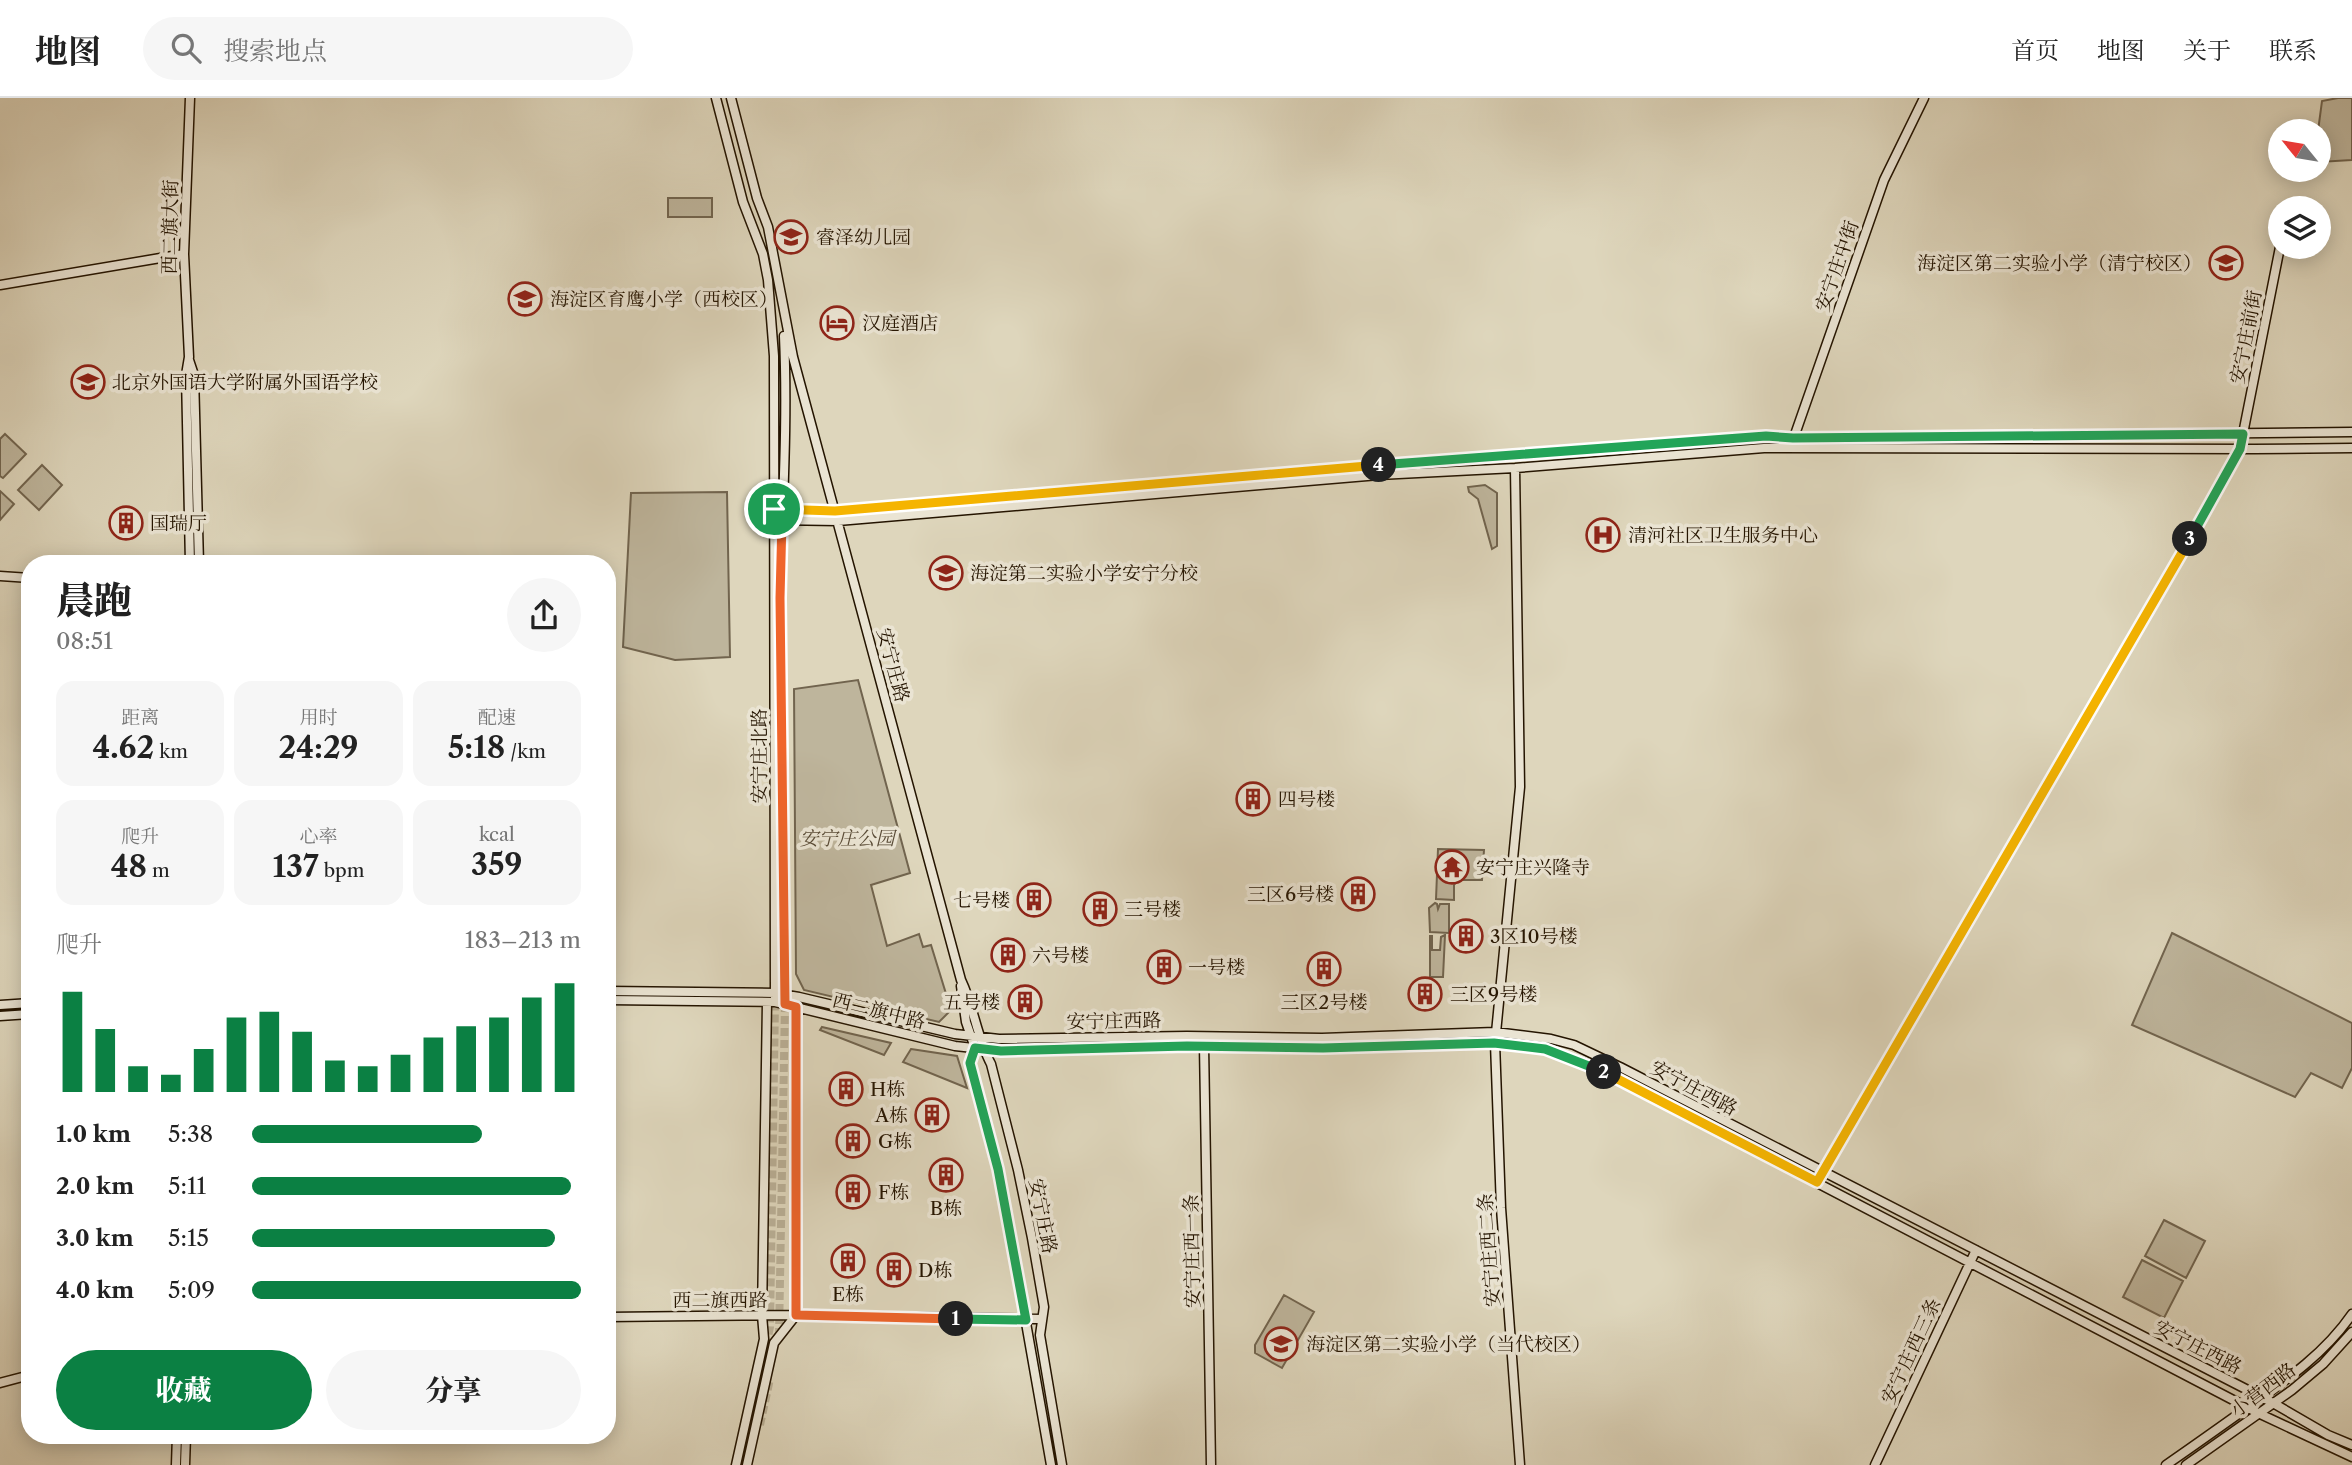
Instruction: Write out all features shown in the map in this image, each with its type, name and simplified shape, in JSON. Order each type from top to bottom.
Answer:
[{"type":"main road","name":"西二旗大街","points":[[190,98],[184,254],[189,357],[186,375],[190,555]]},
{"type":"main road","points":[[716,98],[743,202],[763,254],[768,279],[774,356],[778,509]]},
{"type":"main road","points":[[731,98],[757,198],[768,227],[793,357],[835,511]]},
{"type":"main road","name":"安宁庄中街","points":[[1792,449],[1793,438],[1884,180],[1924,98]]},
{"type":"main road","points":[[0,285],[184,254]]},
{"type":"main road","name":"安宁庄前街","points":[[2240,449],[2278,259]]},
{"type":"main road","points":[[778,509],[786,460],[783,312]]},
{"type":"main road","name":"西二旗大街","points":[[189,357],[194,375],[199,555]]},
{"type":"main road","points":[[778,509],[835,511],[1766,436],[1793,438],[2352,432]]},
{"type":"main road","points":[[778,520],[838,521],[1367,476],[1515,468],[1764,448],[2352,448]]},
{"type":"main road","points":[[1817,1182],[2168,578],[2240,449]]},
{"type":"main road","name":"安宁庄西二条","points":[[1515,468],[1520,787],[1494,1043],[1501,1208],[1520,1465]]},
{"type":"main road","name":"安宁庄北路","points":[[736,1465],[764,1339],[762,1315],[772,999],[778,509]]},
{"type":"main road","name":"安宁庄路","points":[[835,511],[961,980],[971,1002],[979,1049],[991,1065],[1018,1170],[1044,1307],[1040,1335],[1062,1465]]},
{"type":"main road","name":"安宁庄北路","points":[[778,520],[785,999]]},
{"type":"main road","points":[[0,576],[21,577]]},
{"type":"main road","name":"西二旗中路","points":[[616,991],[772,999]]},
{"type":"main road","name":"西二旗中路","points":[[785,999],[796,1007],[955,1046],[979,1049],[1001,1051],[1204,1047]]},
{"type":"main road","name":"西二旗中路","points":[[616,1000],[785,999],[976,1036]]},
{"type":"main road","points":[[0,1005],[21,1004]]},
{"type":"main road","points":[[747,1465],[774,1343],[796,1315],[796,1007]]},
{"type":"main road","points":[[0,1016],[21,1015]]},
{"type":"main road","name":"安宁庄西路","points":[[976,1036],[999,1039],[1203,1036],[1322,1038],[1494,1032],[1529,1035],[1574,1045],[2352,1445]]},
{"type":"main road","name":"安宁庄西一条","points":[[1203,1036],[1211,1465]]},
{"type":"main road","name":"安宁庄西路","points":[[1204,1047],[1323,1048],[1494,1043],[1545,1049],[1595,1067],[2248,1408],[2352,1457]]},
{"type":"main road","name":"安宁庄路","points":[[979,1049],[970,1063],[998,1169],[1051,1465]]},
{"type":"main road","name":"安宁庄西三条","points":[[1875,1465],[1976,1251]]},
{"type":"main road","name":"小营西路","points":[[2166,1465],[2248,1408],[2315,1356],[2342,1329],[2352,1314]]},
{"type":"main road","name":"西二旗西路","points":[[616,1317],[796,1315],[1042,1319]]},
{"type":"main road","name":"小营西路","points":[[2186,1465],[2323,1364],[2352,1332]]},
{"type":"main road","points":[[0,1382],[21,1376]]},
{"type":"main road","points":[[176,1465],[177,1444]]},
{"type":"main road","points":[[185,1465],[186,1444]]},
{"type":"green space","points":[[2352,98],[2352,160],[2331,161],[2331,119],[2320,119],[2322,101]]},
{"type":"green space","points":[[668,198],[712,198],[712,217],[668,217]]},
{"type":"green space","points":[[5,434],[26,454],[3,478],[0,476],[0,439]]},
{"type":"green space","points":[[42,465],[62,485],[39,510],[18,490]]},
{"type":"green space","points":[[1485,485],[1497,493],[1497,546],[1492,549],[1478,499],[1469,492],[1468,487]]},
{"type":"green space","points":[[0,491],[14,504],[0,520]]},
{"type":"green space","points":[[727,492],[730,657],[675,660],[623,647],[631,493]]},
{"type":"green space","name":"安宁庄公园","points":[[858,680],[910,873],[871,885],[887,946],[919,934],[923,947],[931,945],[951,1010],[939,1022],[804,990],[796,974],[794,689]]},
{"type":"green space","points":[[1438,849],[1484,850],[1482,880],[1458,880],[1454,885],[1454,900],[1436,899]]},
{"type":"green space","points":[[1435,903],[1438,909],[1440,904],[1449,904],[1449,933],[1430,932],[1429,908]]},
{"type":"green space","points":[[2172,933],[2352,1023],[2352,1068],[2342,1088],[2311,1073],[2295,1097],[2132,1025]]},
{"type":"green space","points":[[1445,935],[1443,977],[1430,977],[1430,936],[1432,950],[1440,950],[1441,937]]},
{"type":"green space","points":[[822,1027],[891,1043],[884,1055],[820,1030]]},
{"type":"green space","points":[[911,1049],[957,1056],[967,1088],[903,1062]]},
{"type":"green space","points":[[2164,1220],[2205,1241],[2186,1278],[2145,1256]]},
{"type":"green space","points":[[2142,1260],[2183,1281],[2164,1318],[2123,1297]]},
{"type":"green space","points":[[1284,1295],[1314,1312],[1282,1368],[1255,1353],[1255,1345]]},
{"type":"tunnel","points":[[766,1346],[770,1327],[775,1002]]},
{"type":"tunnel","points":[[779,1336],[785,1004]]},
{"type":"tunnel","points":[[760,1425],[770,1379]]},
{"type":"tunnel","points":[[751,1414],[758,1386]]},
{"type":"place","name":"睿泽幼儿园","points":[[791,237]]},
{"type":"place","name":"海淀区第二实验小学（清宁校区）","points":[[2226,263]]},
{"type":"place","name":"海淀区育鹰小学（西校区）","points":[[525,299]]},
{"type":"place","name":"汉庭酒店","points":[[837,323]]},
{"type":"place","name":"北京外国语大学附属外国语学校","points":[[88,382]]},
{"type":"place","name":"国瑞厅","points":[[126,523]]},
{"type":"place","name":"清河社区卫生服务中心","points":[[1603,535]]},
{"type":"place","name":"海淀第二实验小学安宁分校","points":[[946,573]]},
{"type":"place","name":"四号楼","points":[[1253,799]]},
{"type":"place","name":"安宁庄兴隆寺","points":[[1452,867]]},
{"type":"place","name":"三区6号楼","points":[[1358,894]]},
{"type":"place","name":"七号楼","points":[[1034,900]]},
{"type":"place","name":"三号楼","points":[[1100,909]]},
{"type":"place","name":"3区10号楼","points":[[1466,936]]},
{"type":"place","name":"六号楼","points":[[1008,955]]},
{"type":"place","name":"一号楼","points":[[1164,967]]},
{"type":"place","name":"三区2号楼","points":[[1324,969]]},
{"type":"place","name":"三区9号楼","points":[[1425,994]]},
{"type":"place","name":"五号楼","points":[[1025,1002]]},
{"type":"place","name":"H栋","points":[[846,1089]]},
{"type":"place","name":"A栋","points":[[932,1115]]},
{"type":"place","name":"G栋","points":[[853,1141]]},
{"type":"place","name":"B栋","points":[[946,1175]]},
{"type":"place","name":"F栋","points":[[853,1192]]},
{"type":"place","name":"E栋","points":[[848,1261]]},
{"type":"place","name":"D栋","points":[[894,1270]]},
{"type":"place","name":"海淀区第二实验小学（当代校区）","points":[[1281,1344]]},
{"type":"route","points":[[2243,434],[2240,449],[2175,566],[1817,1182],[1595,1067],[1545,1049],[1494,1043],[1323,1048],[1187,1046],[1001,1051],[975,1048],[970,1063],[998,1169],[1026,1320],[796,1315],[796,1007],[785,1004],[780,598],[782,520],[774,520],[774,509],[835,511],[1240,476],[1766,436],[1793,438],[2243,434]]}]
